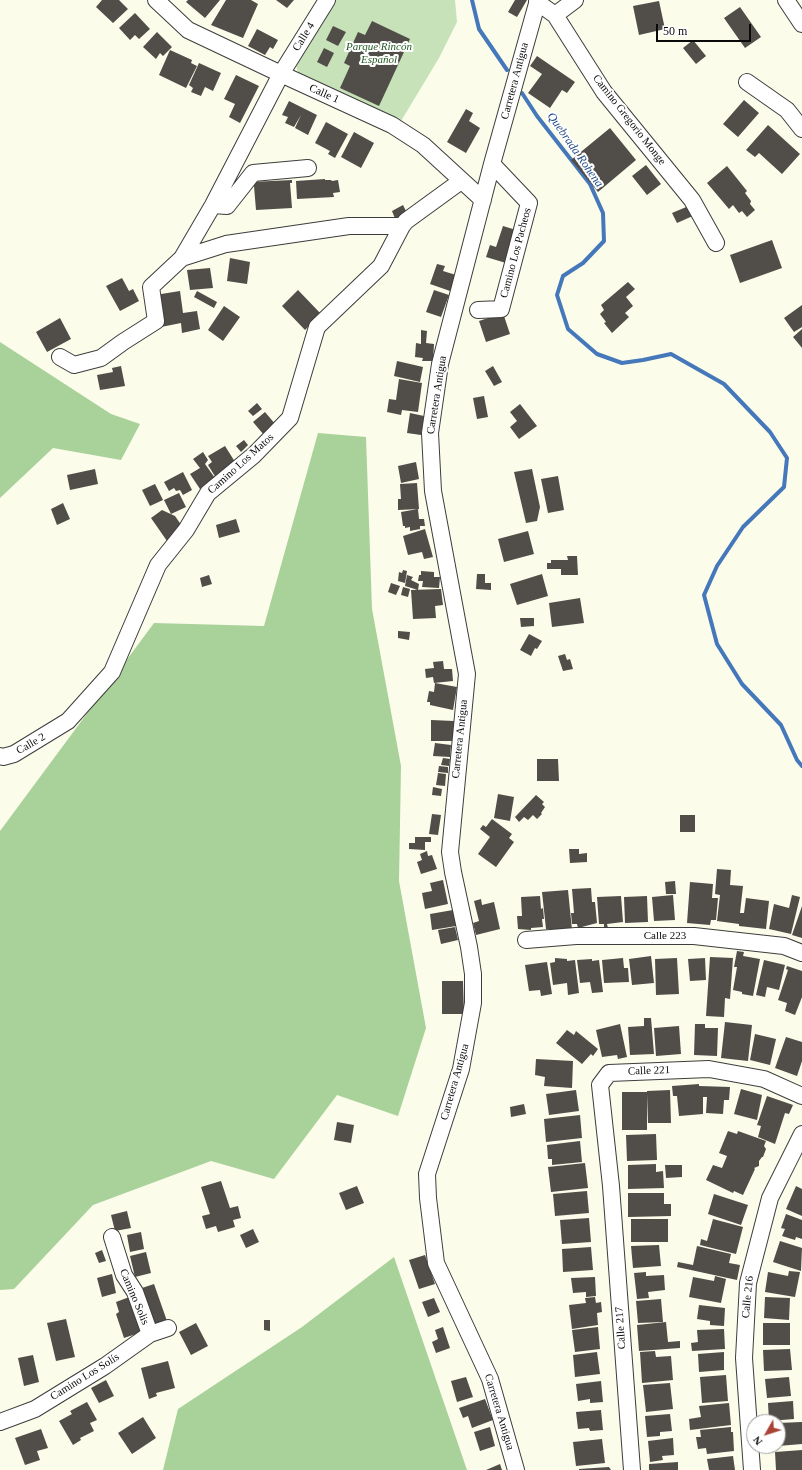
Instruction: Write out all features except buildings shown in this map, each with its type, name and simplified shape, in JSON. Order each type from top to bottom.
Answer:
[{"type":"street","name":"Calle 1","points":[[156,0],[188,30],[392,125],[423,145],[483,200]]},
{"type":"street","name":"Calle 4","points":[[182,258],[213,205],[281,74],[328,0]]},
{"type":"street","points":[[555,15],[575,0]]},
{"type":"street","points":[[786,0],[802,24]]},
{"type":"street","name":"Camino Gregorio Monge","points":[[537,1],[555,15],[604,92],[692,200],[716,243]]},
{"type":"street","name":"Carretera Antigua","points":[[516,1470],[490,1379],[436,1263],[428,1198],[427,1174],[461,1069],[470,1027],[473,1003],[473,974],[469,947],[450,852],[467,674],[433,491],[430,433],[440,364],[492,164],[537,1]]},
{"type":"street","points":[[747,82],[787,110],[802,128]]},
{"type":"street","name":"Camino Los Pacheos","points":[[478,310],[501,309],[529,203],[492,164]]},
{"type":"street","points":[[213,205],[227,206],[253,173],[308,168]]},
{"type":"street","name":"Camino Los Matos","points":[[61,726],[68,721],[112,672],[158,565],[186,530],[208,493],[254,455],[290,418],[317,327],[381,266],[406,221],[461,181]]},
{"type":"street","points":[[60,357],[74,365],[101,358],[156,321],[151,286],[182,258],[226,244],[334,228],[349,226],[402,226]]},
{"type":"street","name":"Calle 2","points":[[0,756],[3,757],[14,754],[61,726]]},
{"type":"street","name":"Calle 223","points":[[526,940],[576,936],[694,936],[784,946],[802,953]]},
{"type":"street","name":"Calle 221","points":[[611,1186],[600,1085],[609,1073],[709,1070],[764,1079],[802,1096]]},
{"type":"street","name":"Calle 216","points":[[752,1470],[744,1358],[748,1283],[770,1198],[802,1134]]},
{"type":"street","name":"Calle 217","points":[[611,1186],[632,1470]]},
{"type":"street","name":"Camino Solis","points":[[112,1237],[124,1276],[135,1292],[150,1334]]},
{"type":"street","name":"Camino Los Solís","points":[[0,1422],[35,1409],[105,1366],[150,1334],[168,1328]]},
{"type":"green space","name":"Parque Rincón Español","points":[[335,0],[455,0],[457,22],[439,58],[401,121],[302,77],[298,73],[296,65]]},
{"type":"green space","points":[[0,342],[111,414],[140,424],[121,460],[53,448],[0,498]]},
{"type":"green space","points":[[318,433],[366,437],[372,609],[401,766],[399,881],[426,1028],[398,1116],[337,1095],[274,1179],[211,1161],[93,1205],[14,1289],[0,1290],[0,831],[154,623],[264,626]]},
{"type":"green space","points":[[394,1257],[467,1470],[163,1470],[178,1409],[302,1327]]},
{"type":"waterway","name":"Quebrada Rohena","points":[[472,0],[479,29],[507,70]]},
{"type":"waterway","name":"Quebrada Rohena","points":[[522,93],[537,116],[590,184],[603,213],[604,241],[583,263],[563,276],[557,295],[568,329],[597,354],[622,363],[671,354],[724,384],[770,432],[787,458],[784,487],[743,527],[717,566],[704,595],[717,644],[742,684],[781,725],[797,760],[802,766]]}]
